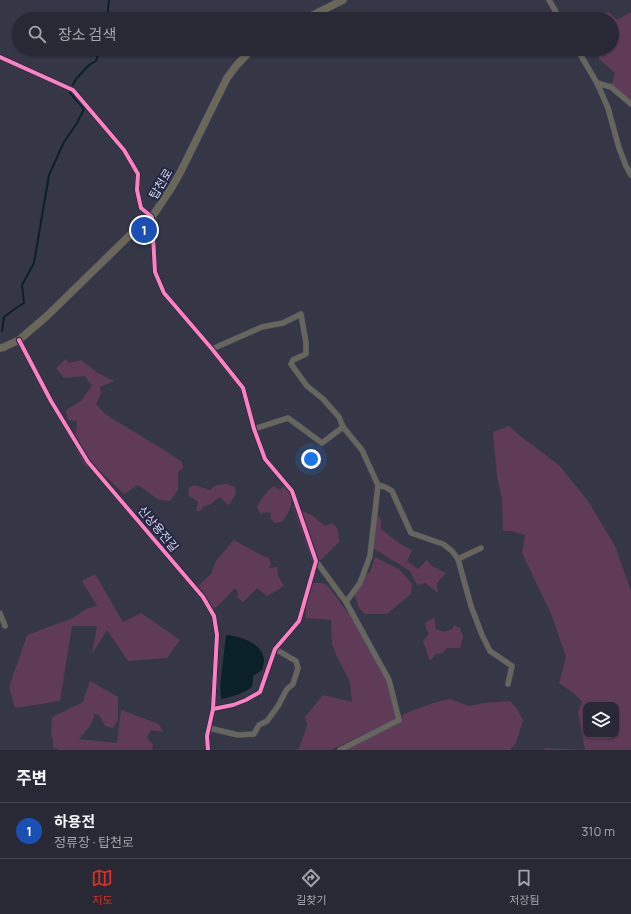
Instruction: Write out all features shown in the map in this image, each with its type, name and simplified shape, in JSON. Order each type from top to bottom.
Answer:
[{"type":"main road","points":[[319,12],[343,0]]},
{"type":"main road","name":"탑천로","points":[[0,348],[19,340],[132,233],[152,217],[181,171],[227,78],[245,56]]},
{"type":"street","points":[[549,0],[556,12]]},
{"type":"street","points":[[581,56],[597,83],[608,108],[619,148],[631,175]]},
{"type":"street","points":[[0,57],[73,90],[124,150],[138,174],[137,190],[141,208],[152,217],[155,272],[164,293],[243,388],[254,429],[265,459],[292,491],[316,561],[346,602],[390,680],[399,720],[340,750]]},
{"type":"street","points":[[597,83],[611,87],[631,104]]},
{"type":"street","points":[[212,349],[262,327],[283,322],[302,314],[306,354],[293,360],[291,364],[308,386],[323,399],[339,417],[343,428],[362,450],[378,485],[370,556],[360,583],[346,602]]},
{"type":"street","name":"신상용전길","points":[[19,340],[51,401],[88,462],[203,597],[214,616],[217,635],[213,709],[207,736],[208,750]]},
{"type":"street","points":[[254,429],[288,418],[322,443],[343,428]]},
{"type":"street","points":[[378,485],[385,486],[392,491],[411,533],[443,544],[452,551],[458,559],[471,606],[490,651],[512,666],[508,684]]},
{"type":"street","points":[[458,559],[481,548]]},
{"type":"street","points":[[213,709],[246,700],[260,692],[275,649],[299,621],[316,561]]},
{"type":"street","points":[[0,613],[5,626]]},
{"type":"street","points":[[209,728],[238,734],[254,734],[260,725],[267,721],[278,706],[287,689],[293,684],[298,668],[296,661],[275,649]]},
{"type":"shaded area","points":[[631,12],[631,101],[612,84],[615,73],[599,59],[599,56],[619,56],[619,19]]},
{"type":"shaded area","points":[[66,359],[69,363],[81,360],[98,373],[114,381],[100,387],[101,393],[96,404],[105,414],[182,462],[183,468],[178,472],[178,490],[170,501],[159,500],[138,485],[124,494],[101,472],[85,466],[75,447],[77,421],[68,420],[66,410],[81,401],[92,386],[85,376],[64,378],[56,368]]},
{"type":"shaded area","points":[[509,426],[559,465],[588,501],[615,546],[631,591],[631,750],[585,750],[578,712],[582,702],[576,695],[559,683],[566,657],[552,616],[522,553],[525,535],[511,531],[503,531],[502,500],[497,476],[493,432]]},
{"type":"shaded area","points":[[226,484],[235,487],[236,494],[229,505],[219,497],[211,504],[203,507],[200,511],[196,511],[198,502],[188,495],[189,488],[194,485],[210,490],[216,485]]},
{"type":"shaded area","points":[[284,485],[290,492],[292,500],[288,512],[282,522],[275,523],[270,518],[271,513],[267,512],[260,514],[257,506],[265,494],[273,486],[280,490]]},
{"type":"shaded area","points":[[293,506],[313,516],[325,526],[333,523],[338,530],[339,542],[321,560],[312,561]]},
{"type":"shaded area","points":[[376,511],[381,520],[381,529],[400,544],[412,550],[407,561],[418,569],[427,560],[432,566],[446,573],[437,583],[438,593],[425,583],[418,585],[410,571],[373,548]]},
{"type":"shaded area","points":[[234,540],[269,558],[271,564],[269,568],[277,567],[278,576],[284,586],[267,596],[257,588],[243,602],[238,598],[237,589],[234,589],[215,608],[210,605],[204,593],[198,586],[211,574],[216,561]]},
{"type":"shaded area","points":[[375,557],[400,570],[412,584],[411,594],[387,614],[365,614],[359,608],[355,596],[356,583],[370,572]]},
{"type":"shaded area","points":[[95,574],[123,622],[141,613],[180,640],[167,658],[128,661],[107,630],[92,654],[97,626],[72,626],[60,701],[15,708],[9,687],[27,635],[73,618],[86,609],[97,606],[82,581]]},
{"type":"shaded area","points":[[313,583],[322,583],[328,586],[352,618],[386,678],[396,719],[331,750],[296,750],[300,747],[307,725],[305,717],[323,695],[352,702],[350,682],[332,644],[331,620],[306,618],[306,603]]},
{"type":"shaded area","points":[[434,618],[436,629],[444,632],[452,629],[454,625],[460,628],[463,637],[460,648],[447,648],[442,653],[436,654],[430,661],[423,641],[429,634],[425,623]]},
{"type":"shaded area","points":[[90,681],[118,697],[118,720],[113,728],[105,726],[99,715],[94,714],[91,725],[79,739],[117,743],[121,710],[159,724],[163,732],[151,730],[147,738],[153,744],[152,750],[59,750],[53,747],[51,735],[52,717],[83,702]]},
{"type":"shaded area","points":[[450,699],[469,706],[510,701],[517,709],[523,720],[516,743],[510,750],[343,750],[353,743],[394,726],[404,714],[433,703]]},
{"type":"shaded area","points":[[544,748],[585,750],[545,750]]},
{"type":"water","points":[[226,635],[244,639],[255,645],[263,654],[264,661],[262,670],[253,676],[252,685],[250,688],[238,694],[221,699],[220,686]]},
{"type":"waterway","points":[[108,12],[109,0]]},
{"type":"waterway","points":[[73,85],[76,79],[89,65],[96,61],[98,56]]},
{"type":"waterway","points":[[2,331],[4,317],[24,303],[22,285],[34,263],[49,175],[64,142],[77,123],[84,109],[70,93]]},
{"type":"cycle path","points":[[0,57],[73,90],[124,150],[138,174],[137,190],[141,208],[152,217],[155,272],[164,293],[243,388],[254,429],[265,459],[292,491],[316,561],[299,621],[275,649],[260,692],[233,705],[213,709]]},
{"type":"cycle path","points":[[19,340],[51,401],[88,462],[203,597],[214,616],[217,635],[213,709],[207,736],[208,750]]},
{"type":"place","name":"하용전","points":[[144,230]]}]
